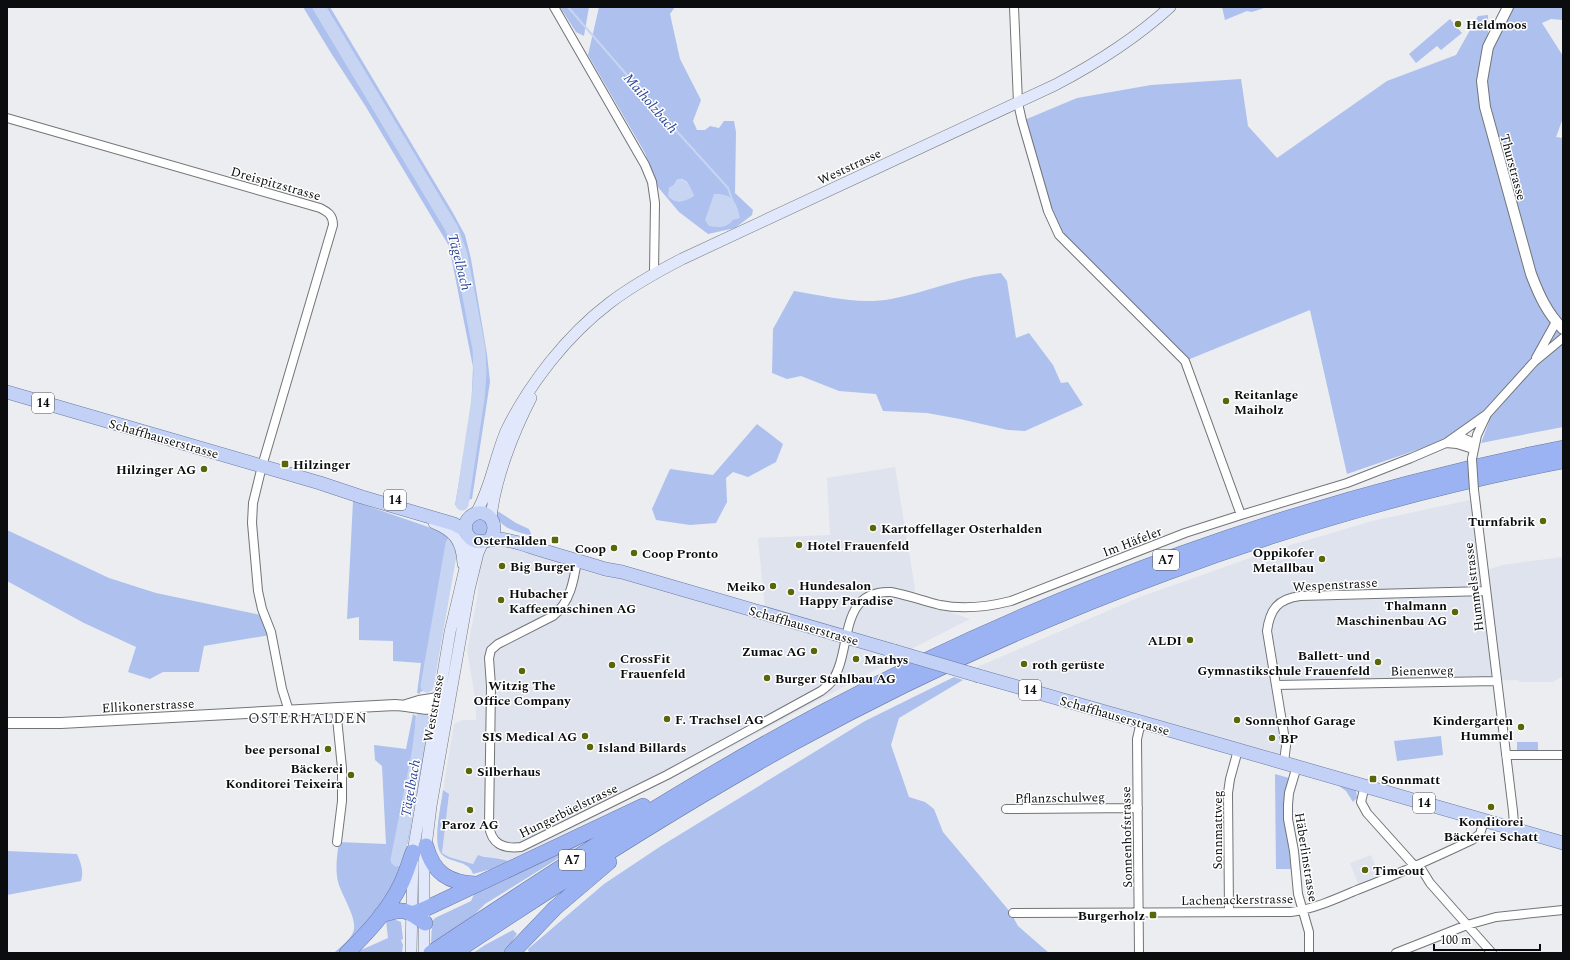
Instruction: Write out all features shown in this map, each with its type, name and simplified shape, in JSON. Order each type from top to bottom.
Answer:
[{"type":"highway","name":"A7","points":[[430,953],[570,861],[713,773],[824,712],[910,669],[1032,613],[1122,577],[1228,538],[1349,501],[1458,472],[1563,448]]},
{"type":"highway","name":"A7","points":[[454,953],[583,868],[664,818],[773,754],[875,700],[970,654],[1088,604],[1223,553],[1312,525],[1418,495],[1563,461]]},
{"type":"highway","name":"A7","points":[[420,915],[477,884],[713,773]]},
{"type":"highway","name":"A7","points":[[512,953],[567,897],[664,818]]},
{"type":"highway","points":[[347,953],[381,916],[393,899],[419,849],[443,876],[457,882],[477,884]]},
{"type":"highway","points":[[381,916],[398,910],[420,915]]},
{"type":"main road","name":"Weststrasse","points":[[473,516],[482,504],[498,452],[517,410],[528,391],[568,340],[592,316],[628,289],[654,273],[720,241],[1067,79],[1103,59],[1136,36],[1170,7]]},
{"type":"main road","name":"Weststrasse","points":[[492,520],[492,507],[500,477],[514,436],[522,416],[550,363]]},
{"type":"main road","name":"Schaffhauserstrasse","points":[[7,392],[320,483],[454,524],[467,534]]},
{"type":"main road","name":"Schaffhauserstrasse","points":[[320,483],[473,516]]},
{"type":"main road","name":"Weststrasse","points":[[362,497],[381,507],[433,523],[450,531],[458,540],[462,551],[464,574]]},
{"type":"main road","points":[[484,514],[492,520],[494,531],[486,540],[474,541],[467,534],[466,522],[473,516],[484,514]]},
{"type":"main road","name":"Schaffhauserstrasse","points":[[492,520],[509,532],[607,565],[622,572]]},
{"type":"main road","name":"Weststrasse","points":[[430,953],[420,915],[419,849],[438,703],[450,632],[469,551],[467,534]]},
{"type":"main road","name":"Weststrasse","points":[[438,703],[478,553],[486,540]]},
{"type":"main road","name":"Schaffhauserstrasse","points":[[486,540],[507,540],[622,572],[1563,843]]},
{"type":"main road","name":"Weststrasse","points":[[411,953],[420,915]]},
{"type":"street","points":[[554,7],[645,165],[652,182],[655,202],[654,273]]},
{"type":"street","points":[[1014,7],[1018,103],[1048,211],[1059,235],[1185,361],[1241,515]]},
{"type":"street","name":"Thurstrasse","points":[[1508,7],[1501,18],[1488,47],[1482,81],[1485,107],[1531,274],[1539,296],[1560,326]]},
{"type":"street","name":"Dreispitzstrasse","points":[[7,118],[320,208],[332,216],[333,225],[262,466]]},
{"type":"street","name":"Hummelstrasse","points":[[1512,828],[1514,821],[1496,681],[1474,490],[1472,459],[1474,446],[1487,414],[1534,362],[1560,326]]},
{"type":"street","name":"Hummelstrasse","points":[[1534,362],[1563,338]]},
{"type":"street","name":"Im Häfeler","points":[[846,637],[848,625],[856,608],[863,600],[877,593],[891,592],[940,605],[958,607],[978,608],[1001,604],[1185,533],[1347,483],[1446,443],[1487,414]]},
{"type":"street","points":[[1454,438],[1463,438],[1474,446]]},
{"type":"street","points":[[1446,443],[1474,446]]},
{"type":"street","points":[[262,466],[253,503],[252,523],[258,591],[262,609],[272,632],[282,689],[290,711]]},
{"type":"street","name":"Hungerbüelstrasse","points":[[577,560],[566,604],[560,611],[498,644],[491,650],[489,658],[491,686],[489,825],[493,839],[502,846],[511,848],[521,847],[667,775],[821,691],[833,680],[846,637]]},
{"type":"street","name":"Wespenstrasse","points":[[1284,762],[1286,746],[1267,631],[1269,619],[1278,604],[1286,599],[1300,596],[1486,591]]},
{"type":"street","name":"Bienenweg","points":[[1276,685],[1496,681]]},
{"type":"street","name":"Ellikonerstrasse","points":[[7,723],[61,723],[336,710],[438,703]]},
{"type":"street","points":[[336,710],[342,754],[342,801],[337,842]]},
{"type":"street","name":"Sonnenhofstrasse","points":[[1139,953],[1137,740],[1141,722]]},
{"type":"street","name":"Sonnmattweg","points":[[1229,912],[1228,793],[1230,779],[1238,750]]},
{"type":"street","points":[[1506,755],[1563,755]]},
{"type":"street","name":"Häberlinstrasse","points":[[1297,766],[1289,793],[1288,819],[1294,851],[1296,881],[1309,932],[1309,953]]},
{"type":"street","points":[[1365,785],[1361,798],[1363,808],[1415,866],[1422,870],[1430,883],[1492,953]]},
{"type":"street","points":[[1027,798],[1027,809]]},
{"type":"street","name":"Pflanzschulweg","points":[[1006,809],[1138,808]]},
{"type":"street","name":"Lachenackerstrasse","points":[[1013,913],[1291,912],[1303,910],[1323,904],[1415,866],[1476,838],[1480,834],[1484,821]]},
{"type":"street","points":[[1396,953],[1467,925],[1496,917],[1563,910]]},
{"type":"shaded area","points":[[303,7],[330,7],[465,235],[471,259],[487,354],[490,382],[472,499],[464,505],[455,505],[471,411],[473,367],[449,246],[366,107]]},
{"type":"shaded area","points":[[560,7],[589,7],[584,36],[576,32]]},
{"type":"shaded area","points":[[599,7],[675,7],[670,14],[680,59],[701,100],[693,121],[697,130],[705,130],[710,126],[719,128],[724,121],[734,121],[736,132],[735,193],[753,210],[752,215],[735,228],[708,234],[679,212],[657,186],[645,153],[588,55]],"holes":[[[682,179],[687,182],[694,196],[669,188],[674,185],[677,180]]]},
{"type":"shaded area","points":[[1222,7],[1267,7],[1252,12],[1247,11],[1225,20]]},
{"type":"shaded area","points":[[1508,7],[1563,7],[1563,20],[1551,19],[1542,23],[1563,56],[1563,118],[1556,137],[1563,138],[1563,427],[1481,443],[1489,422],[1478,417],[1458,432],[1437,443],[1347,474],[1310,310],[1185,361],[1059,235],[1022,121],[1077,98],[1151,85],[1241,79],[1248,126],[1277,158],[1387,81],[1456,55],[1478,16],[1488,15],[1488,45]]},
{"type":"shaded area","points":[[1450,19],[1462,33],[1441,50],[1437,46],[1416,63],[1409,54]]},
{"type":"shaded area","points":[[677,179],[681,179],[686,182],[694,196],[687,200],[677,202],[668,196],[669,188],[674,185]]},
{"type":"shaded area","points":[[714,194],[725,195],[733,200],[740,218],[733,220],[728,225],[722,227],[709,226],[705,220]]},
{"type":"shaded area","points":[[1001,273],[1007,281],[1016,338],[1029,333],[1053,365],[1061,383],[1068,382],[1083,405],[1025,431],[1008,430],[927,413],[883,411],[876,394],[839,391],[801,376],[787,379],[772,373],[773,329],[794,291],[842,299],[879,301],[905,296],[973,277]]},
{"type":"shaded area","points":[[757,424],[783,444],[776,462],[748,477],[733,472],[726,478],[727,502],[716,523],[690,525],[656,520],[652,509],[670,469],[713,475]]},
{"type":"shaded area","points":[[895,467],[915,588],[914,597],[970,619],[915,647],[892,661],[694,767],[508,861],[501,858],[497,859],[478,855],[474,864],[449,857],[442,853],[449,794],[443,790],[454,724],[462,720],[476,720],[476,703],[467,650],[477,599],[481,557],[486,548],[497,545],[510,546],[567,563],[604,577],[619,578],[766,620],[758,538],[830,535],[827,478]]},
{"type":"shaded area","points":[[1475,499],[1484,571],[1502,565],[1563,557],[1563,676],[1553,682],[1521,682],[1517,680],[1277,685],[1284,762],[979,676],[977,667],[1140,597],[1264,553],[1372,521]]},
{"type":"shaded area","points":[[353,501],[440,531],[448,538],[449,548],[455,551],[448,584],[433,685],[431,688],[420,692],[420,694],[417,693],[421,663],[393,661],[393,641],[359,640],[359,617],[347,619]]},
{"type":"shaded area","points":[[496,510],[516,523],[529,529],[532,536],[504,526],[500,522]]},
{"type":"shaded area","points":[[481,518],[490,526],[484,537],[472,534],[472,523]]},
{"type":"shaded area","points":[[7,530],[109,578],[156,593],[261,615],[270,635],[204,646],[199,672],[163,672],[150,679],[128,672],[136,647],[84,623],[7,581]]},
{"type":"shaded area","points":[[954,677],[963,680],[899,718],[891,745],[909,797],[925,802],[934,809],[943,832],[1011,913],[1018,926],[1049,953],[529,953],[528,949],[604,884],[661,846],[865,721]]},
{"type":"shaded area","points":[[413,714],[416,716],[415,728],[417,716],[425,719],[424,741],[409,837],[403,861],[384,905],[342,953],[334,953],[349,939],[354,929],[353,918],[340,888],[337,877],[339,842],[386,844],[382,766],[375,760],[374,745],[406,749]]},
{"type":"shaded area","points":[[1441,736],[1443,755],[1397,761],[1394,741]]},
{"type":"shaded area","points":[[1517,742],[1538,742],[1538,751],[1517,750]]},
{"type":"shaded area","points":[[1275,774],[1289,778],[1284,797],[1284,811],[1291,869],[1276,869]]},
{"type":"shaded area","points":[[1339,786],[1356,790],[1357,798],[1353,802],[1346,791]]},
{"type":"shaded area","points":[[443,790],[449,794],[442,853],[449,857],[473,864],[478,855],[508,861],[491,869],[473,874],[471,869],[467,866],[443,856],[438,847],[437,831]]},
{"type":"shaded area","points":[[591,838],[485,904],[475,914],[431,944],[432,922],[435,918],[471,901],[475,892]]},
{"type":"shaded area","points":[[7,851],[77,854],[82,868],[81,881],[7,895]]},
{"type":"shaded area","name":"Timeout","points":[[1371,855],[1380,878],[1359,886],[1350,863]]},
{"type":"shaded area","points":[[391,918],[401,922],[403,939],[401,940],[403,945],[402,953],[358,953],[361,950],[388,938],[386,921]]},
{"type":"shaded area","points":[[513,930],[517,934],[504,953],[473,953],[485,945]]},
{"type":"waterway","name":"Tägelbach","points":[[319,7],[452,229],[461,255],[479,349],[480,374],[478,399],[462,504]]},
{"type":"waterway","name":"Maiholzbach","points":[[568,7],[633,82],[639,93],[663,116],[728,188],[732,199]]},
{"type":"waterway","name":"Tägelbach","points":[[427,686],[452,544]]},
{"type":"waterway","name":"Tägelbach","points":[[397,860],[418,754],[423,716]]},
{"type":"place","name":"Heldmoos","points":[[1458,24]]},
{"type":"place","name":"Reitanlage Maiholz","points":[[1226,401]]},
{"type":"place","name":"Hilzinger","points":[[285,464]]},
{"type":"place","name":"Hilzinger AG","points":[[204,469]]},
{"type":"place","name":"Turnfabrik","points":[[1543,521]]},
{"type":"place","name":"Kartoffellager Osterhalden","points":[[873,528]]},
{"type":"place","name":"Osterhalden","points":[[555,540]]},
{"type":"place","name":"Hotel Frauenfeld","points":[[799,545]]},
{"type":"place","name":"Coop","points":[[614,548]]},
{"type":"place","name":"Coop Pronto","points":[[634,553]]},
{"type":"place","name":"Oppikofer Metallbau","points":[[1322,559]]},
{"type":"place","name":"Big Burger","points":[[502,566]]},
{"type":"place","name":"Meiko","points":[[773,586]]},
{"type":"place","name":"Hundesalon Happy Paradise","points":[[791,592]]},
{"type":"place","name":"Hubacher Kaffeemaschinen AG","points":[[501,600]]},
{"type":"place","name":"Thalmann Maschinenbau AG","points":[[1455,612]]},
{"type":"place","name":"ALDI","points":[[1190,640]]},
{"type":"place","name":"Zumac AG","points":[[814,651]]},
{"type":"place","name":"Mathys","points":[[856,659]]},
{"type":"place","name":"Ballett- und Gymnastikschule Frauenfeld","points":[[1378,662]]},
{"type":"place","name":"roth gerüste","points":[[1024,664]]},
{"type":"place","name":"CrossFit Frauenfeld","points":[[612,665]]},
{"type":"place","name":"Witzig The Office Company","points":[[522,671]]},
{"type":"place","name":"Burger Stahlbau AG","points":[[767,678]]},
{"type":"place","name":"F. Trachsel AG","points":[[667,719]]},
{"type":"place","name":"Sonnenhof Garage","points":[[1237,720]]},
{"type":"place","name":"Kindergarten Hummel","points":[[1521,727]]},
{"type":"place","name":"SIS Medical AG","points":[[585,736]]},
{"type":"place","name":"BP","points":[[1272,738]]},
{"type":"place","name":"Island Billards","points":[[590,747]]},
{"type":"place","name":"bee personal","points":[[328,749]]},
{"type":"place","name":"Silberhaus","points":[[469,771]]},
{"type":"place","name":"Bäckerei Konditorei Teixeira","points":[[351,775]]},
{"type":"place","name":"Sonnmatt","points":[[1373,779]]},
{"type":"place","name":"Konditorei Bäckerei Schatt","points":[[1491,807]]},
{"type":"place","name":"Paroz AG","points":[[470,810]]},
{"type":"place","name":"Timeout","points":[[1365,870]]},
{"type":"place","name":"Burgerholz","points":[[1153,915]]},
{"type":"district","name":"OSTERHALDEN","points":[[308,718]]}]
